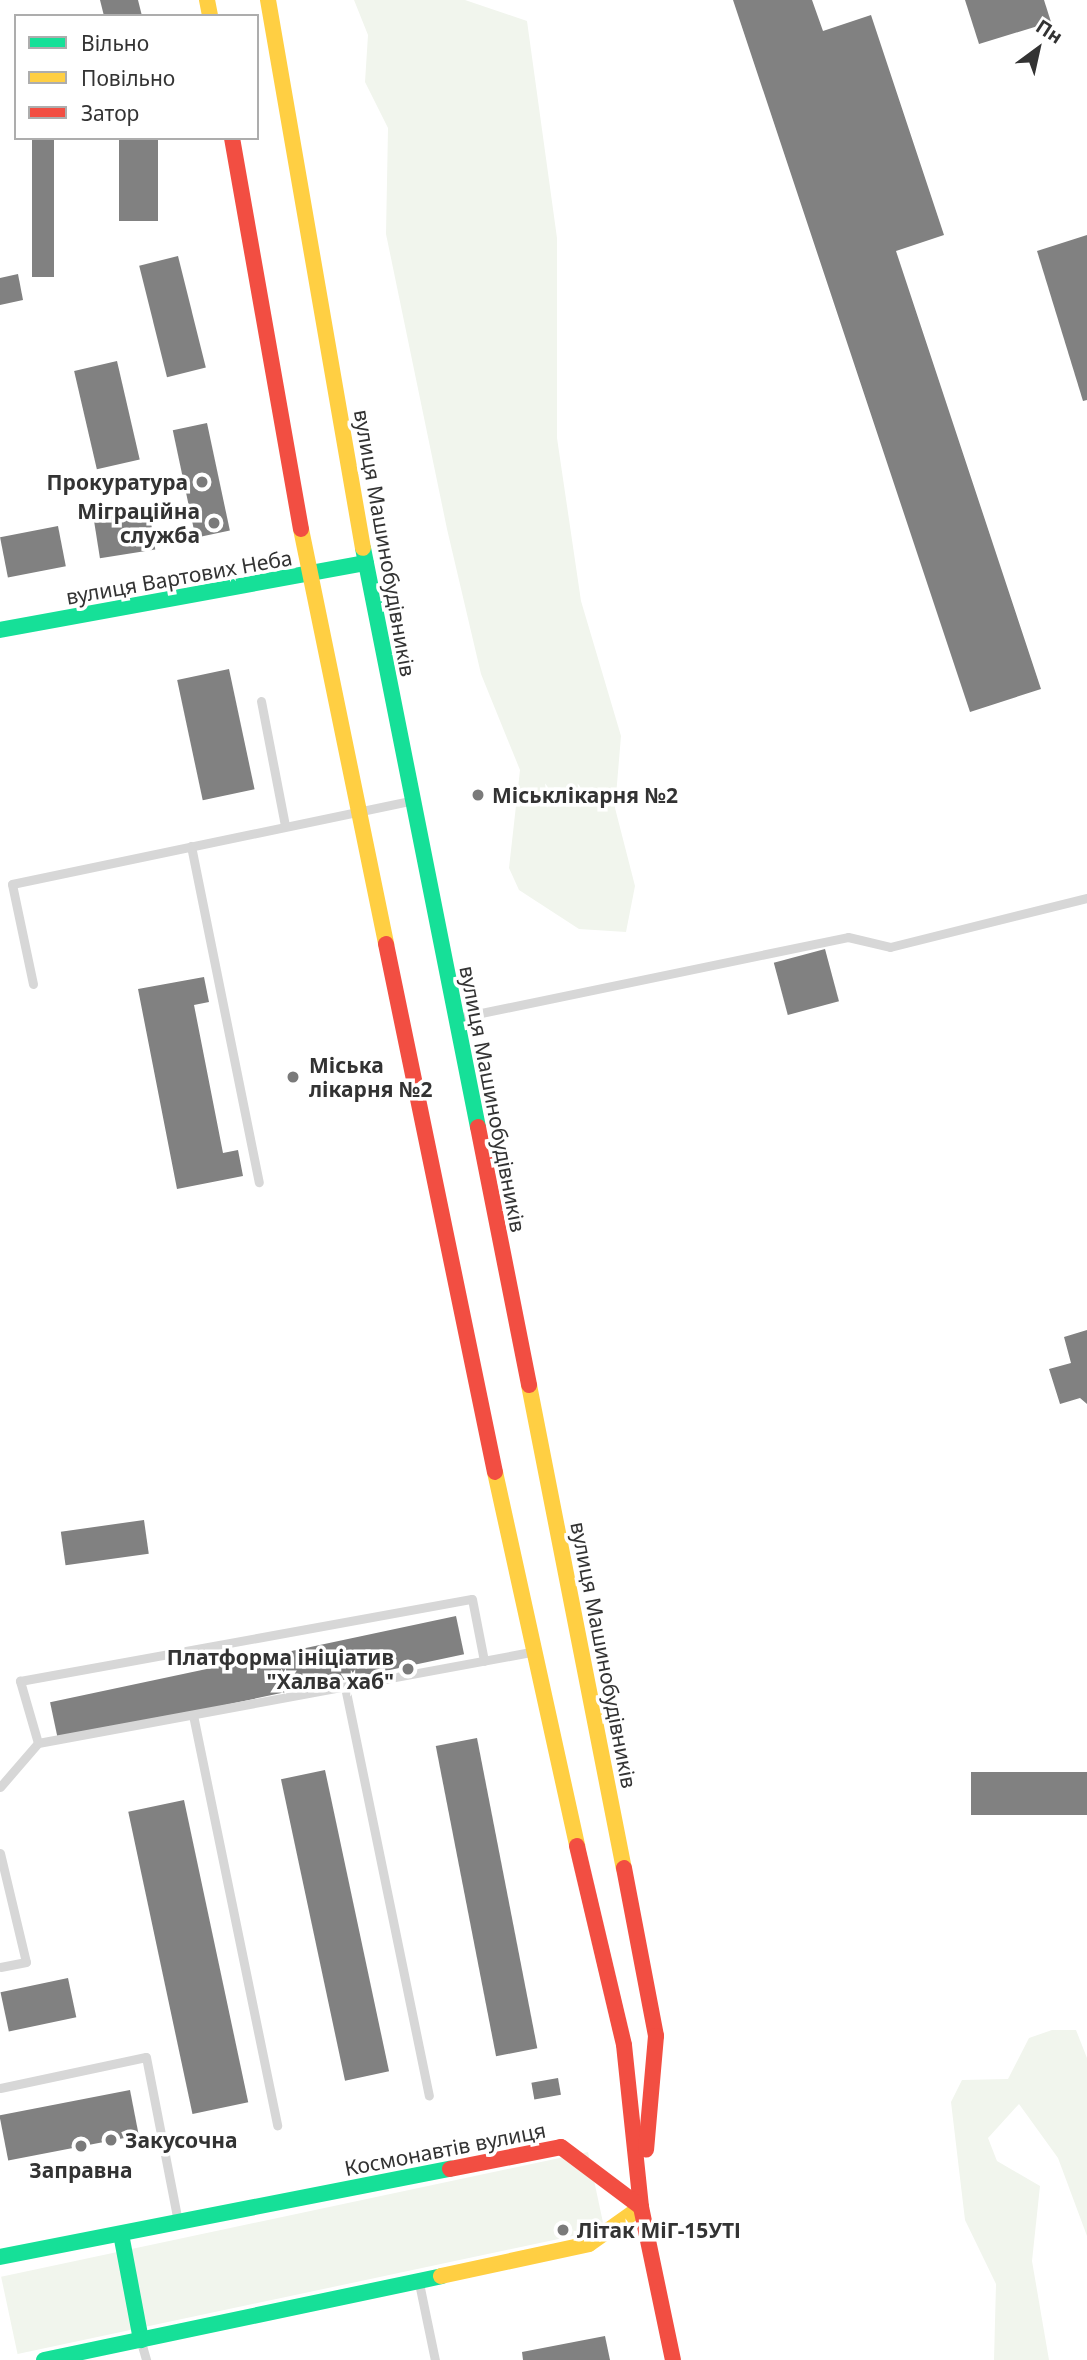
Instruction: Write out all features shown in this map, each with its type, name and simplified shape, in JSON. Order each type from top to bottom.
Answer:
[{"type":"street","name":"вулиця Машинобудівників","points":[[268,0],[366,563],[656,2036],[641,2207]]},
{"type":"street","name":"вулиця Машинобудівників","points":[[232,140],[309,574],[532,1652],[624,2045],[641,2207],[673,2360]]},
{"type":"street","name":"вулиця Вартових Неба","points":[[0,630],[366,563]]},
{"type":"street","name":"Космонавтів вулиця","points":[[0,2258],[561,2147],[641,2207]]},
{"type":"street","points":[[44,2360],[589,2244],[641,2207]]},
{"type":"street","points":[[121,2234],[141,2340]]},
{"type":"lane","points":[[261,701],[285,826]]},
{"type":"lane","points":[[33,984],[12,884],[413,801]]},
{"type":"lane","points":[[191,846],[259,1182]]},
{"type":"lane","points":[[456,1018],[848,937],[890,947],[1087,898]]},
{"type":"lane","points":[[38,1743],[20,1681],[472,1599],[484,1661]]},
{"type":"lane","points":[[0,1787],[38,1743],[532,1652]]},
{"type":"lane","points":[[345,1687],[429,2095]]},
{"type":"lane","points":[[192,1715],[278,2126]]},
{"type":"lane","points":[[0,1853],[26,1962],[0,1967]]},
{"type":"lane","points":[[0,2088],[146,2057],[178,2223]]},
{"type":"lane","points":[[419,2280],[435,2360]]},
{"type":"lane","points":[[141,2340],[146,2360]]},
{"type":"shaded area","points":[[354,0],[465,0],[527,21],[557,238],[557,438],[581,601],[621,736],[615,808],[635,886],[626,932],[579,929],[519,890],[509,868],[520,770],[481,674],[447,529],[386,234],[388,128],[365,82],[368,35]]},
{"type":"shaded area","points":[[1052,2030],[1076,2030],[1087,2058],[1087,2236],[1058,2158],[1019,2104],[988,2138],[997,2161],[1040,2186],[1032,2261],[1049,2360],[994,2360],[996,2284],[965,2220],[951,2102],[962,2080],[1008,2079],[1029,2038]]},
{"type":"shaded area","points":[[588,2152],[604,2229],[18,2354],[1,2277]]},
{"type":"building","points":[[100,0],[138,0],[142,14],[104,14]]},
{"type":"building","points":[[733,0],[812,0],[823,31],[871,15],[944,235],[896,251],[1041,689],[970,712]]},
{"type":"building","points":[[965,0],[1044,0],[1051,22],[979,44]]},
{"type":"building","points":[[32,140],[54,140],[54,277],[32,277]]},
{"type":"building","points":[[119,140],[158,140],[158,221],[119,221]]},
{"type":"building","points":[[1087,235],[1087,400],[1083,401],[1037,251]]},
{"type":"building","points":[[178,256],[206,368],[167,377],[139,266]]},
{"type":"building","points":[[18,274],[23,300],[0,305],[0,278]]},
{"type":"building","points":[[117,361],[140,459],[97,469],[74,371]]},
{"type":"building","points":[[207,423],[230,531],[196,538],[173,430]]},
{"type":"building","points":[[149,510],[155,550],[100,558],[94,519]]},
{"type":"building","points":[[58,526],[66,566],[8,578],[0,537]]},
{"type":"building","points":[[229,669],[255,789],[203,800],[177,680]]},
{"type":"building","points":[[825,949],[839,1001],[788,1015],[774,963]]},
{"type":"building","points":[[204,977],[209,1002],[194,1005],[223,1153],[238,1150],[243,1176],[177,1189],[138,989]]},
{"type":"building","points":[[1087,1330],[1087,1404],[1080,1398],[1060,1404],[1049,1369],[1071,1363],[1064,1337]]},
{"type":"building","points":[[144,1520],[149,1554],[66,1565],[61,1532]]},
{"type":"building","points":[[456,1616],[464,1654],[58,1740],[50,1702]]},
{"type":"building","points":[[477,1738],[537,2048],[496,2056],[436,1746]]},
{"type":"building","points":[[325,1770],[389,2071],[345,2081],[281,1779]]},
{"type":"building","points":[[971,1772],[1087,1772],[1087,1815],[971,1815]]},
{"type":"building","points":[[184,1800],[248,2102],[192,2114],[128,1812]]},
{"type":"building","points":[[68,1978],[76,2017],[9,2031],[1,1992]]},
{"type":"building","points":[[558,2078],[561,2095],[534,2099],[531,2083]]},
{"type":"building","points":[[130,2090],[139,2135],[8,2161],[0,2115]]},
{"type":"building","points":[[605,2336],[610,2360],[523,2360],[522,2352]]},
{"type":"traffic: fast","points":[[363,548],[478,1127]]},
{"type":"traffic: fast","points":[[0,630],[366,563]]},
{"type":"traffic: fast","points":[[0,2257],[450,2169]]},
{"type":"traffic: fast","points":[[121,2234],[141,2340]]},
{"type":"traffic: fast","points":[[44,2360],[441,2276]]},
{"type":"traffic: slow","points":[[207,0],[210,14]]},
{"type":"traffic: slow","points":[[268,0],[363,548]]},
{"type":"traffic: slow","points":[[301,529],[386,944]]},
{"type":"traffic: slow","points":[[529,1385],[624,1868]]},
{"type":"traffic: slow","points":[[495,1472],[577,1846]]},
{"type":"traffic: slow","points":[[441,2276],[589,2244],[641,2207]]},
{"type":"traffic: jam","points":[[232,140],[301,529]]},
{"type":"traffic: jam","points":[[386,944],[495,1472]]},
{"type":"traffic: jam","points":[[478,1127],[529,1385]]},
{"type":"traffic: jam","points":[[577,1846],[624,2045],[641,2207],[673,2360]]},
{"type":"traffic: jam","points":[[624,1868],[656,2036],[646,2150]]},
{"type":"traffic: jam","points":[[450,2169],[561,2147],[641,2207]]},
{"type":"place","name":"Прокуратура","points":[[202,482]]},
{"type":"place","name":"Міграційна служба","points":[[214,523]]},
{"type":"place","name":"Міськлікарня №2","points":[[478,795]]},
{"type":"place","name":"Міська лікарня №2","points":[[293,1077]]},
{"type":"place","name":"Платформа ініціатив \"Халва хаб\"","points":[[408,1669]]},
{"type":"place","name":"Закусочна","points":[[111,2140]]},
{"type":"place","name":"Заправна","points":[[81,2146]]},
{"type":"place","name":"Літак МіГ-15УТІ","points":[[563,2230]]}]
